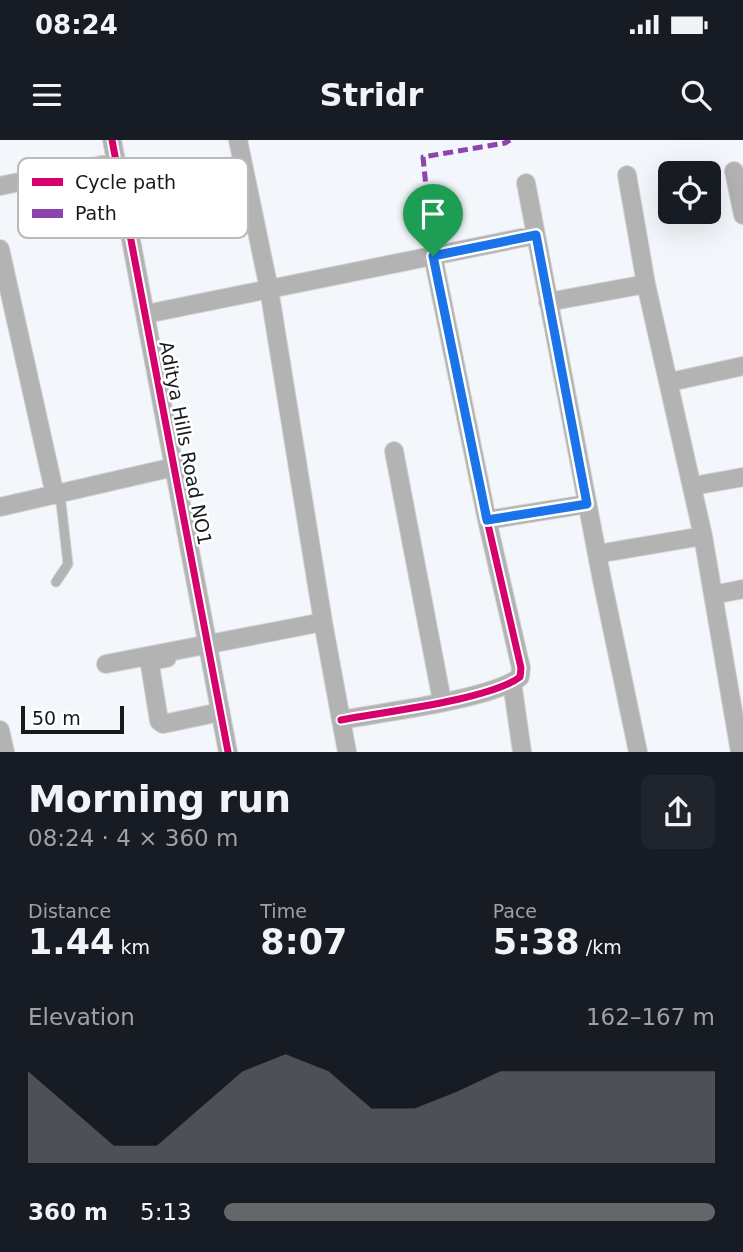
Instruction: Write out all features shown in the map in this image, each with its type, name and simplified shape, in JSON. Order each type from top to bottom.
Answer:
[{"type":"street","name":"Aditya Hills Road NO1","points":[[112,140],[116,158]]},
{"type":"street","points":[[238,140],[242,158]]},
{"type":"street","points":[[734,171],[743,215]]},
{"type":"street","points":[[627,175],[646,284],[693,486],[713,595],[736,683],[740,751]]},
{"type":"street","points":[[0,186],[18,182]]},
{"type":"street","points":[[526,183],[587,504],[638,751]]},
{"type":"street","points":[[248,188],[269,289],[346,751]]},
{"type":"street","points":[[146,314],[536,235]]},
{"type":"street","name":"Aditya Hills Road NO1","points":[[132,238],[228,751]]},
{"type":"street","points":[[0,249],[57,495]]},
{"type":"street","points":[[341,720],[488,691],[520,677],[522,668],[487,520],[433,256]]},
{"type":"street","points":[[548,302],[646,284]]},
{"type":"street","points":[[670,382],[743,366]]},
{"type":"street","points":[[394,451],[442,701]]},
{"type":"street","points":[[0,507],[174,467]]},
{"type":"street","points":[[693,486],[743,477]]},
{"type":"street","points":[[487,520],[587,504]]},
{"type":"street","points":[[597,554],[703,536]]},
{"type":"street","points":[[713,595],[743,589]]},
{"type":"street","points":[[220,712],[163,723],[159,721],[151,661],[323,622]]},
{"type":"street","points":[[106,664],[208,647]]},
{"type":"street","points":[[512,682],[522,751]]},
{"type":"street","points":[[0,730],[5,751]]},
{"type":"lane","points":[[56,582],[68,564],[57,495]]},
{"type":"marked path","points":[[433,256],[423,157],[510,140]]},
{"type":"cycle path","points":[[112,140],[115,158]]},
{"type":"cycle path","points":[[131,238],[228,752]]},
{"type":"cycle path","points":[[341,720],[461,699],[505,685],[520,677],[521,668],[487,520],[433,256]]},
{"type":"route","points":[[536,235],[587,504],[487,520],[433,256],[536,235]]}]
